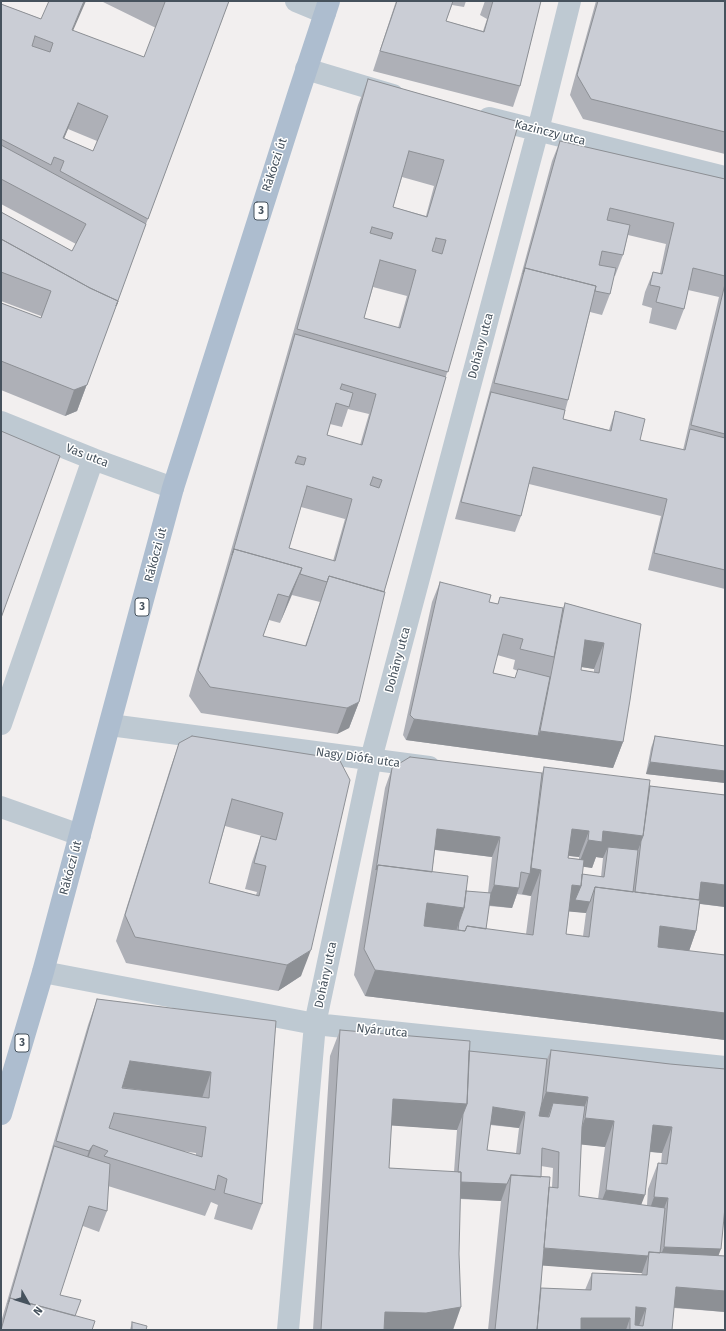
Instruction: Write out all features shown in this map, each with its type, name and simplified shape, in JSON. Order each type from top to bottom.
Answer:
[{"type":"main road","name":"Rákóczi út","points":[[1,1114],[43,972],[173,488],[327,7]]},
{"type":"street","points":[[296,1],[327,7]]},
{"type":"street","name":"Dohány utca","points":[[288,1330],[315,1024],[371,759],[427,585],[570,1]]},
{"type":"street","points":[[306,69],[412,99]]},
{"type":"street","name":"Kazinczy utca","points":[[472,114],[725,177]]},
{"type":"street","name":"Vas utca","points":[[1,422],[93,459],[173,488]]},
{"type":"street","points":[[1,724],[93,459]]},
{"type":"street","name":"Nagy Diófa utca","points":[[110,725],[449,770]]},
{"type":"street","points":[[1,808],[80,835]]},
{"type":"street","name":"Nyár utca","points":[[43,972],[315,1024],[725,1067]]},
{"type":"building","points":[[49,1],[84,1],[72,30],[144,57],[165,2],[163,1],[229,1],[148,219],[60,171],[64,161],[54,157],[51,165],[1,139],[1,4],[41,19]],"holes":[[[35,36],[53,43],[50,52],[32,46]],[[78,103],[108,116],[93,151],[63,138]]]},
{"type":"building","points":[[397,1],[453,1],[446,21],[484,32],[493,1],[541,1],[520,86],[380,51]]},
{"type":"building","points":[[598,1],[725,1],[725,132],[591,99],[577,75]]},
{"type":"building","points":[[368,79],[519,122],[448,372],[297,329]],"holes":[[[409,151],[444,160],[427,217],[393,207]],[[372,227],[393,233],[391,239],[370,233]],[[436,238],[446,240],[442,254],[432,251]],[[380,260],[416,270],[400,328],[364,318]]]},
{"type":"building","points":[[560,141],[725,179],[725,276],[693,268],[684,309],[656,302],[660,287],[650,285],[653,272],[662,274],[674,223],[610,208],[607,220],[630,225],[623,255],[602,251],[599,265],[616,268],[610,294],[595,291],[596,286],[525,268],[523,274]]},
{"type":"building","points":[[1,145],[146,224],[118,301],[90,288],[1,239],[1,212],[72,251],[86,224],[1,179]]},
{"type":"building","points":[[1,239],[90,288],[118,301],[87,385],[74,390],[1,361],[1,303],[41,318],[51,291],[1,272]]},
{"type":"building","points":[[525,268],[596,286],[568,400],[494,383]]},
{"type":"building","points":[[725,284],[725,434],[691,425]]},
{"type":"building","points":[[295,334],[446,377],[384,592],[329,576],[327,582],[300,574],[302,568],[234,549],[232,555]],"holes":[[[342,384],[376,394],[362,445],[327,435],[336,403],[349,407],[353,393],[340,389]],[[298,456],[306,458],[304,465],[295,463]],[[373,477],[382,480],[379,488],[370,485]],[[307,486],[352,499],[335,561],[289,548]]]},
{"type":"building","points":[[491,392],[565,410],[563,419],[611,431],[615,411],[645,419],[640,440],[685,450],[690,429],[725,438],[725,570],[654,553],[667,499],[533,467],[521,516],[461,502]]},
{"type":"building","points":[[1,431],[60,456],[1,618]]},
{"type":"building","points":[[234,549],[302,568],[289,597],[278,594],[263,636],[306,646],[329,576],[385,592],[359,702],[347,708],[210,687],[198,670]]},
{"type":"building","points":[[440,582],[491,595],[489,602],[498,604],[500,597],[563,608],[554,657],[520,649],[523,639],[503,634],[493,673],[515,678],[518,669],[550,677],[538,736],[414,719],[410,715]]},
{"type":"building","points":[[565,603],[641,624],[623,742],[540,731]],"holes":[[[585,640],[604,643],[599,673],[581,670]]]},
{"type":"building","points":[[192,736],[339,759],[350,780],[311,950],[287,965],[135,937],[125,915],[179,743]],"holes":[[[232,799],[283,813],[276,840],[261,836],[254,863],[266,866],[259,896],[209,883]]]},
{"type":"building","points":[[655,736],[725,746],[725,771],[650,762]]},
{"type":"building","points":[[410,757],[542,773],[530,874],[521,872],[519,888],[494,885],[500,837],[437,829],[432,872],[378,865],[376,870],[392,768]]},
{"type":"building","points":[[544,767],[650,780],[643,836],[603,831],[602,842],[588,840],[589,831],[572,829],[568,858],[584,860],[581,886],[572,885],[566,934],[589,937],[595,887],[700,900],[696,931],[660,926],[658,947],[725,955],[725,1013],[375,970],[364,949],[378,865],[468,876],[464,908],[427,903],[424,926],[465,931],[467,926],[533,935],[541,870],[531,868]]},
{"type":"building","points":[[650,786],[725,795],[725,885],[701,882],[699,900],[635,892],[641,841]]},
{"type":"building","points":[[608,847],[638,850],[633,892],[595,887],[590,902],[575,900],[581,886],[582,874],[604,877]]},
{"type":"building","points":[[466,891],[491,893],[486,929],[467,926],[465,931],[458,930],[464,908]]},
{"type":"building","points":[[97,999],[276,1021],[262,1204],[224,1193],[227,1179],[218,1175],[215,1190],[104,1156],[108,1151],[93,1145],[89,1151],[56,1141]],"holes":[[[130,1061],[211,1072],[209,1098],[122,1088]],[[114,1113],[206,1127],[202,1157],[109,1128]]]},
{"type":"building","points":[[340,1030],[470,1041],[467,1104],[393,1099],[389,1168],[461,1172],[459,1254],[461,1307],[426,1313],[385,1312],[384,1330],[321,1330]]},
{"type":"building","points":[[551,1050],[725,1069],[725,1207],[721,1249],[664,1247],[668,1198],[654,1197],[658,1163],[667,1164],[672,1127],[653,1125],[645,1195],[606,1190],[614,1121],[585,1118],[588,1097],[546,1092]]},
{"type":"building","points":[[469,1051],[547,1059],[539,1116],[549,1117],[553,1103],[585,1106],[582,1127],[579,1196],[665,1208],[660,1253],[649,1252],[648,1256],[544,1248],[549,1187],[558,1188],[559,1152],[542,1148],[541,1177],[511,1175],[507,1184],[461,1182],[461,1172],[458,1172],[463,1114],[467,1104]],"holes":[[[493,1107],[525,1112],[520,1154],[487,1150]]]},
{"type":"building","points":[[54,1146],[110,1164],[107,1211],[89,1206],[60,1295],[81,1300],[75,1316],[10,1298],[8,1304]]},
{"type":"building","points":[[511,1175],[550,1177],[537,1330],[495,1330]]},
{"type":"building","points":[[649,1252],[725,1256],[725,1291],[676,1287],[672,1330],[630,1330],[630,1318],[581,1318],[581,1330],[537,1330],[541,1288],[591,1290],[592,1273],[647,1275]],"holes":[[[636,1307],[646,1308],[643,1326],[635,1325]]]},
{"type":"building","points":[[10,1298],[95,1321],[92,1330],[1,1330]]},
{"type":"building","points":[[132,1322],[147,1326],[146,1330],[132,1330]]}]
